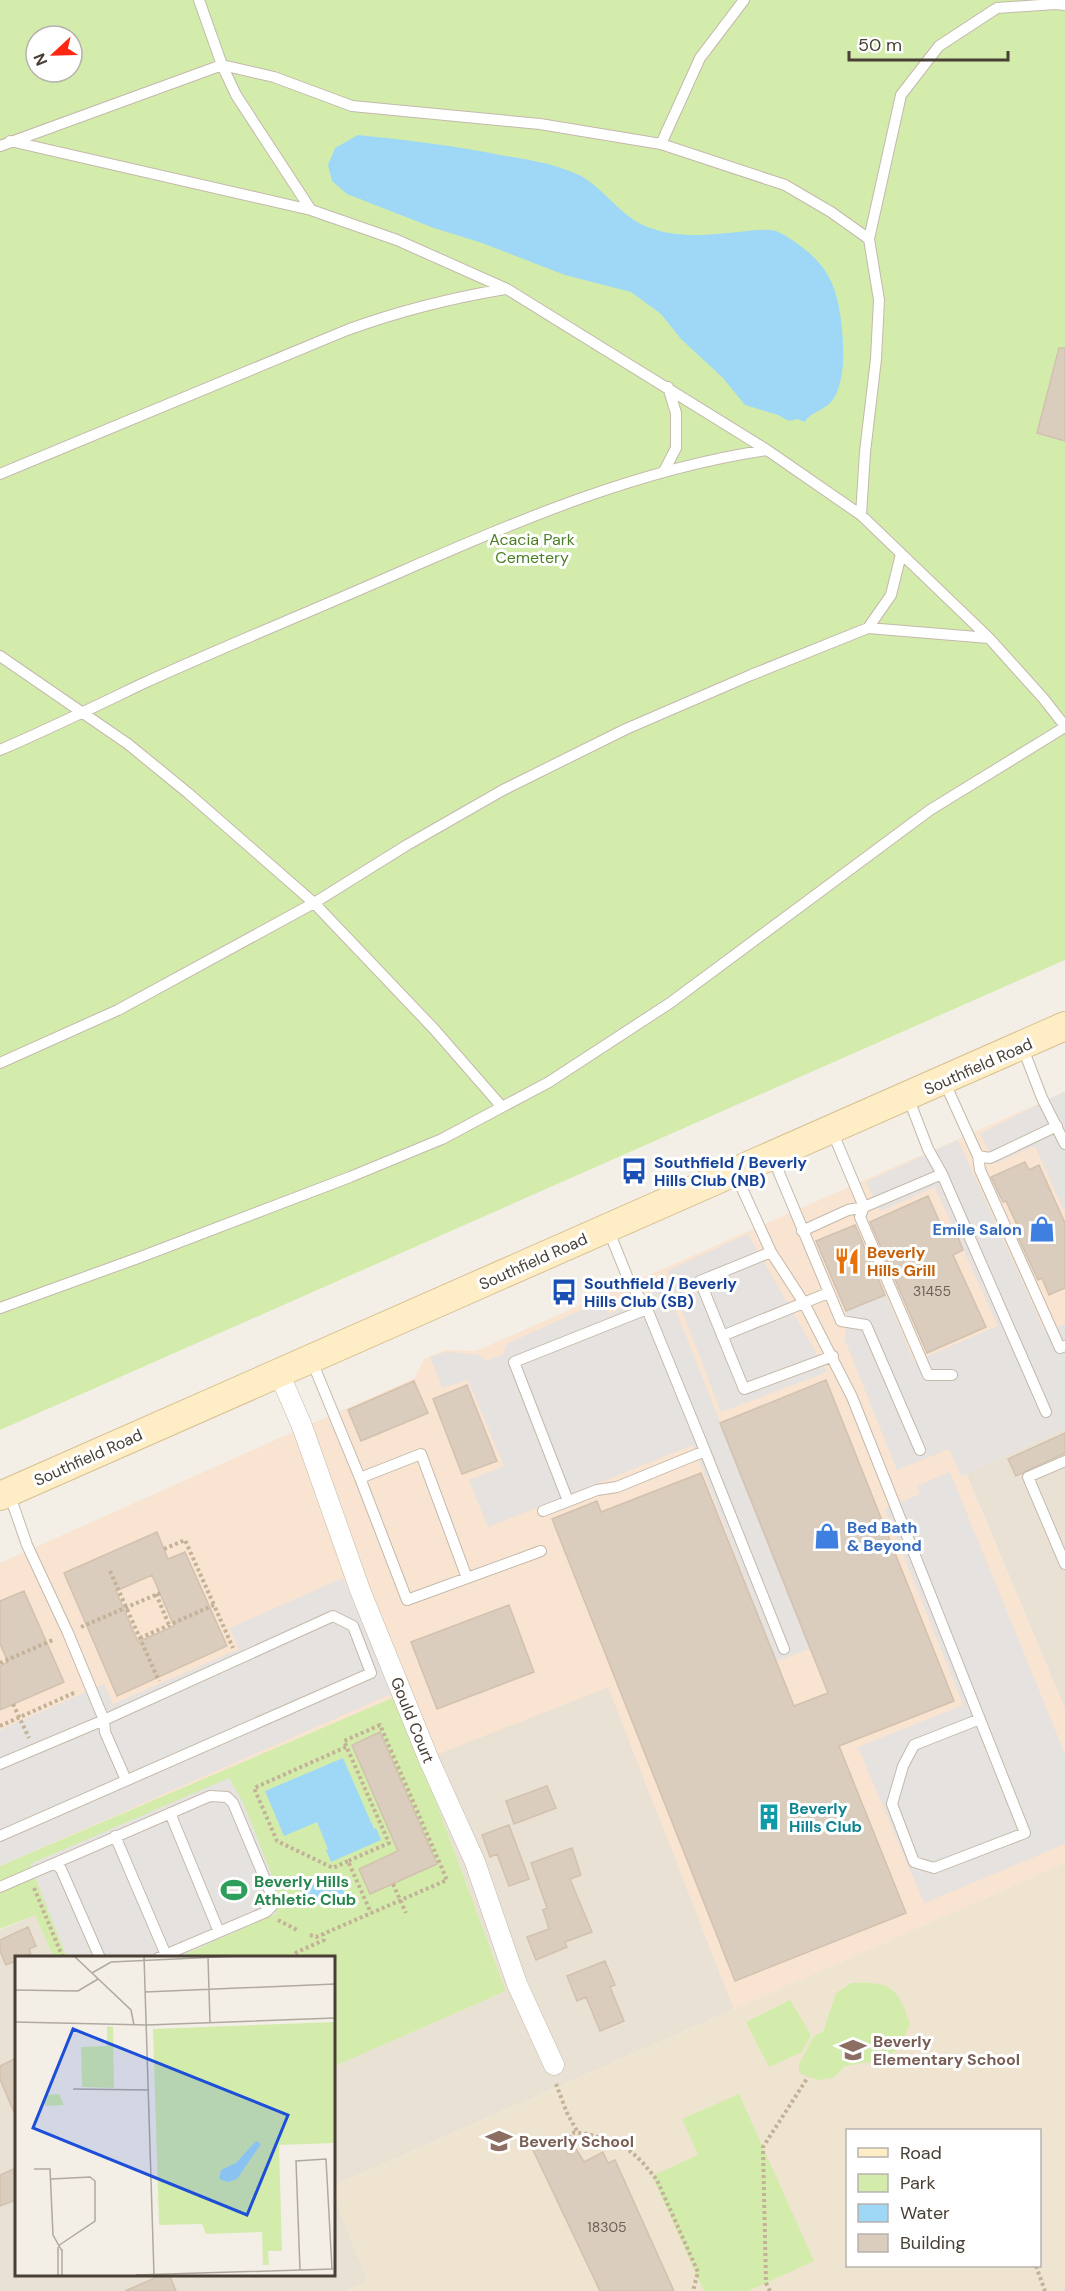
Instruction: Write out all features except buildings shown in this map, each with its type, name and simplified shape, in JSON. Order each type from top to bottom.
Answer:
[{"type":"main road","name":"Southfield Road","points":[[4,1494],[1065,1026]]},
{"type":"street","name":"Gould Court","points":[[279,1373],[302,1426],[360,1590],[429,1760],[475,1862],[517,1984],[554,2065]]},
{"type":"lane","points":[[199,0],[222,65],[236,95],[311,210]]},
{"type":"lane","points":[[661,144],[700,58],[744,0]]},
{"type":"lane","points":[[861,515],[876,359],[879,300],[869,239],[901,95],[939,46],[997,8],[1065,5]]},
{"type":"lane","points":[[0,146],[5,140],[222,65],[274,77],[352,106],[540,124],[661,144],[786,185],[831,212],[869,239]]},
{"type":"lane","points":[[0,1308],[350,1177],[442,1139],[549,1082],[670,1003],[930,810],[1065,727],[1043,698],[989,638],[861,515],[768,450],[507,289],[397,240],[311,210],[5,140]]},
{"type":"lane","points":[[0,474],[347,330],[398,312],[453,298],[507,289]]},
{"type":"lane","points":[[664,471],[676,448],[676,413],[668,387]]},
{"type":"lane","points":[[0,750],[85,713],[143,684],[492,533],[580,498],[664,471],[722,456],[768,450]]},
{"type":"lane","points":[[868,628],[891,595],[901,554]]},
{"type":"lane","points":[[0,1063],[118,1010],[314,903],[406,845],[513,785],[636,725],[868,628],[989,638]]},
{"type":"lane","points":[[0,656],[128,744],[314,903],[434,1029],[502,1107]]},
{"type":"lane","points":[[1022,1046],[1042,1098],[1065,1144]]},
{"type":"lane","points":[[944,1081],[978,1156],[980,1170],[1060,1348],[1065,1346]]},
{"type":"lane","points":[[908,1097],[928,1149],[942,1174],[1046,1412]]},
{"type":"lane","points":[[978,1156],[990,1158],[1057,1126]]},
{"type":"lane","points":[[832,1130],[864,1207],[860,1217],[928,1375],[952,1375]]},
{"type":"lane","points":[[772,1156],[840,1321],[866,1325],[920,1450]]},
{"type":"lane","points":[[735,1173],[771,1252],[804,1303],[852,1397],[981,1719],[1025,1833],[934,1869],[914,1862],[892,1804],[903,1766],[914,1745],[981,1719]]},
{"type":"lane","points":[[802,1231],[848,1210],[864,1207],[942,1174]]},
{"type":"lane","points":[[607,1228],[629,1281],[647,1309],[784,1649]]},
{"type":"lane","points":[[771,1252],[700,1281],[744,1389],[833,1356]]},
{"type":"lane","points":[[722,1336],[828,1293]]},
{"type":"lane","points":[[568,1502],[514,1362],[647,1309]]},
{"type":"lane","points":[[311,1359],[407,1600],[541,1551]]},
{"type":"lane","points":[[543,1511],[597,1490],[617,1487],[705,1451]]},
{"type":"lane","points":[[360,1478],[421,1454],[467,1578]]},
{"type":"lane","points":[[1065,1461],[1028,1477],[1065,1564]]},
{"type":"lane","points":[[4,1494],[68,1633],[104,1720],[105,1732],[126,1780]]},
{"type":"lane","points":[[0,1764],[104,1720],[333,1616],[353,1626],[371,1673],[0,1836]]},
{"type":"lane","points":[[0,1887],[55,1864],[68,1856],[115,1836],[210,1796],[227,1797],[233,1803],[272,1896],[272,1906],[266,1912],[162,1956],[115,1836]]},
{"type":"lane","points":[[170,1813],[219,1932]]},
{"type":"lane","points":[[55,1864],[61,1869],[99,1956]]},
{"type":"path","points":[[164,1549],[185,1540],[238,1659]]},
{"type":"path","points":[[110,1570],[164,1693]]},
{"type":"path","points":[[156,1594],[169,1625]]},
{"type":"path","points":[[140,1638],[214,1605]]},
{"type":"path","points":[[0,1726],[90,1686]]},
{"type":"path","points":[[14,1704],[34,1749]]},
{"type":"path","points":[[310,1935],[316,1937],[447,1880],[380,1725],[344,1741],[389,1844],[333,1868],[277,1841],[254,1788],[346,1747]]},
{"type":"path","points":[[348,1862],[371,1913]]},
{"type":"path","points":[[393,1884],[406,1913]]},
{"type":"path","points":[[27,1889],[33,1887],[62,1956]]},
{"type":"path","points":[[293,1956],[324,1940],[323,1934]]},
{"type":"path","points":[[554,2065],[557,2088],[567,2113],[578,2131],[627,2149],[657,2180],[698,2272],[693,2291]]},
{"type":"path","points":[[770,2291],[766,2283],[763,2147],[808,2076]]},
{"type":"path","points":[[572,2150],[570,2137],[572,2133],[578,2131]]},
{"type":"path","points":[[1037,2267],[1045,2291]]},
{"type":"shaded area","points":[[1065,1091],[1065,1213],[1035,1146],[996,1163],[980,1134]]},
{"type":"shaded area","points":[[1065,1092],[1065,1429],[966,1474],[1065,1709],[1065,1863],[734,2009],[608,1687],[434,1756],[309,1425],[415,1378],[424,1359],[445,1350],[476,1351]]},
{"type":"shaded area","points":[[958,1140],[1045,1332],[1065,1324],[1065,1429],[961,1476],[949,1449],[897,1470],[845,1340],[846,1312],[886,1295],[914,1362],[998,1326],[935,1187],[881,1211],[866,1182]]},
{"type":"shaded area","points":[[748,1234],[827,1372],[721,1412],[667,1271]]},
{"type":"shaded area","points":[[666,1286],[810,1649],[776,1661],[693,1445],[488,1527],[469,1480],[504,1466],[468,1380],[442,1388],[430,1357],[446,1352],[479,1355],[486,1361],[503,1355],[507,1344],[601,1301],[609,1314]]},
{"type":"shaded area","points":[[309,1425],[608,1686],[734,2009],[334,2186],[334,2067],[506,1991],[397,1696],[293,1432]]},
{"type":"shaded area","points":[[1065,1429],[1065,1709],[966,1473]]},
{"type":"shaded area","points":[[293,1432],[397,1696],[0,1866],[0,1563]]},
{"type":"shaded area","points":[[950,1472],[1065,1754],[1065,1844],[924,1903],[858,1747],[963,1705],[885,1509],[920,1494],[917,1486]]},
{"type":"shaded area","points":[[343,1578],[393,1693],[0,1866],[0,1730],[104,1684],[113,1704],[239,1649],[230,1628]]},
{"type":"shaded area","points":[[229,1778],[243,1802],[278,1891],[276,1914],[181,1956],[66,1956],[30,1864]]},
{"type":"shaded area","name":"Beverly Elementary School","points":[[1065,1863],[1065,2291],[345,2291],[368,2281],[334,2196],[334,2186]]},
{"type":"shaded area","points":[[35,1915],[53,1956],[15,1956],[15,2276],[334,2276],[334,2196],[368,2281],[345,2291],[0,2291],[0,1930]]},
{"type":"green space","name":"Acacia Park Cemetery","points":[[0,0],[1065,0],[1065,960],[0,1430]]},
{"type":"green space","name":"Beverly Hills Athletic Club","points":[[397,1696],[506,1991],[334,2067],[334,1956],[53,1956],[35,1915],[0,1929],[0,1866]]},
{"type":"green space","points":[[851,1983],[884,1986],[896,1994],[910,2024],[899,2050],[870,2062],[845,2066],[833,2078],[818,2080],[799,2073],[799,2064],[814,2036],[823,2032],[836,1993]]},
{"type":"green space","points":[[790,2000],[811,2035],[802,2052],[769,2067],[746,2022]]},
{"type":"green space","points":[[739,2094],[814,2261],[748,2291],[704,2291],[652,2176],[698,2155],[682,2119]]},
{"type":"water","points":[[358,135],[469,149],[535,161],[564,169],[589,181],[636,221],[668,233],[703,235],[767,230],[783,234],[812,255],[824,269],[833,286],[839,307],[843,350],[842,372],[834,399],[805,422],[797,419],[789,421],[778,415],[745,405],[723,378],[681,339],[661,314],[631,292],[565,275],[347,194],[332,181],[328,165],[335,148]]},
{"type":"water","points":[[343,1758],[381,1840],[331,1862],[317,1822],[284,1836],[265,1791]]},
{"type":"water","points":[[309,1877],[327,1886],[339,1881],[346,1897],[323,1907],[301,1896]]},
{"type":"place","name":"Southfield / Beverly Hills Club (NB)","points":[[634,1171]]},
{"type":"place","name":"Emile Salon","points":[[1042,1229]]},
{"type":"place","name":"Beverly Hills Grill","points":[[847,1261]]},
{"type":"place","name":"Southfield / Beverly Hills Club (SB)","points":[[564,1292]]},
{"type":"place","name":"Bed Bath & Beyond","points":[[827,1536]]},
{"type":"place","name":"Beverly Hills Club","points":[[769,1817]]},
{"type":"place","name":"Beverly Hills Athletic Club","points":[[234,1890]]},
{"type":"place","name":"Beverly Elementary School","points":[[853,2050]]},
{"type":"place","name":"Beverly School","points":[[499,2141]]}]
